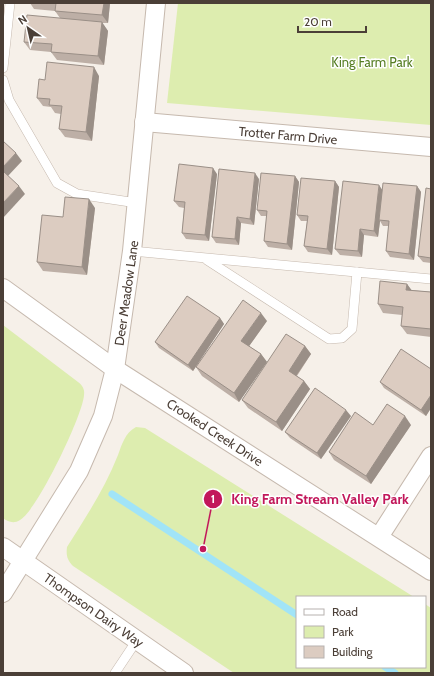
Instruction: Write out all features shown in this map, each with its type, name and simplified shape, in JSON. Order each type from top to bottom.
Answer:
[{"type":"street","name":"Deer Meadow Lane","points":[[3,593],[79,471],[103,416],[115,369],[132,251],[156,3]]},
{"type":"street","name":"Trotter Farm Drive","points":[[144,122],[431,147]]},
{"type":"street","name":"Crooked Creek Drive","points":[[3,288],[115,369],[431,571]]},
{"type":"street","points":[[379,537],[431,456]]},
{"type":"street","name":"Thompson Dairy Way","points":[[3,547],[184,673]]},
{"type":"lane","points":[[3,68],[10,3]]},
{"type":"lane","points":[[3,80],[9,100],[57,182],[77,194],[137,203]]},
{"type":"lane","points":[[132,251],[431,279]]},
{"type":"lane","points":[[205,258],[329,339],[342,338],[352,329],[357,272]]},
{"type":"lane","points":[[115,673],[137,640]]},
{"type":"green space","name":"King Farm Park","points":[[178,3],[431,3],[431,125],[167,103]]},
{"type":"green space","points":[[3,325],[79,383],[83,387],[84,391],[82,406],[58,462],[28,513],[20,520],[13,522],[3,518]]},
{"type":"green space","points":[[136,427],[145,428],[412,596],[296,596],[296,668],[426,668],[426,605],[431,608],[431,673],[234,673],[73,566],[67,557],[67,547],[101,491],[113,467],[124,439],[132,429]]},
{"type":"building","points":[[56,3],[104,3],[102,15],[55,11]]},
{"type":"building","points":[[27,15],[102,22],[98,56],[51,52],[52,44],[24,42]]},
{"type":"building","points":[[47,62],[94,67],[86,132],[59,129],[62,106],[49,105],[50,99],[37,98],[39,79],[45,80]]},
{"type":"building","points":[[3,141],[16,153],[3,167]]},
{"type":"building","points":[[179,164],[213,168],[205,235],[182,233],[185,202],[174,201]]},
{"type":"building","points":[[219,169],[255,173],[250,219],[237,217],[235,239],[212,237]]},
{"type":"building","points":[[3,171],[19,186],[3,203]]},
{"type":"building","points":[[261,173],[295,176],[287,244],[264,241],[267,211],[257,210]]},
{"type":"building","points":[[301,178],[335,181],[327,249],[304,246],[308,216],[297,215]]},
{"type":"building","points":[[343,181],[379,185],[374,231],[360,229],[358,251],[335,249]]},
{"type":"building","points":[[383,183],[417,186],[409,254],[386,251],[389,221],[379,220]]},
{"type":"building","points":[[426,188],[431,189],[431,258],[418,256]]},
{"type":"building","points":[[65,197],[89,199],[82,267],[37,262],[42,215],[63,217]]},
{"type":"building","points":[[380,281],[407,284],[406,290],[431,292],[431,329],[401,326],[403,307],[378,304]]},
{"type":"building","points":[[187,296],[220,318],[188,365],[155,342]]},
{"type":"building","points":[[243,300],[261,313],[241,341],[261,354],[234,393],[196,367]]},
{"type":"building","points":[[286,334],[305,346],[289,371],[304,381],[276,422],[242,400]]},
{"type":"building","points":[[401,349],[431,369],[431,395],[421,410],[380,382]]},
{"type":"building","points":[[315,388],[346,410],[317,453],[285,432]]},
{"type":"building","points":[[387,404],[405,416],[366,476],[329,452],[355,412],[373,425]]},
{"type":"waterway","points":[[112,494],[296,614]]},
{"type":"waterway","points":[[387,668],[395,673]]},
{"type":"place","name":"King Farm Stream Valley Park","points":[[203,549]]}]
